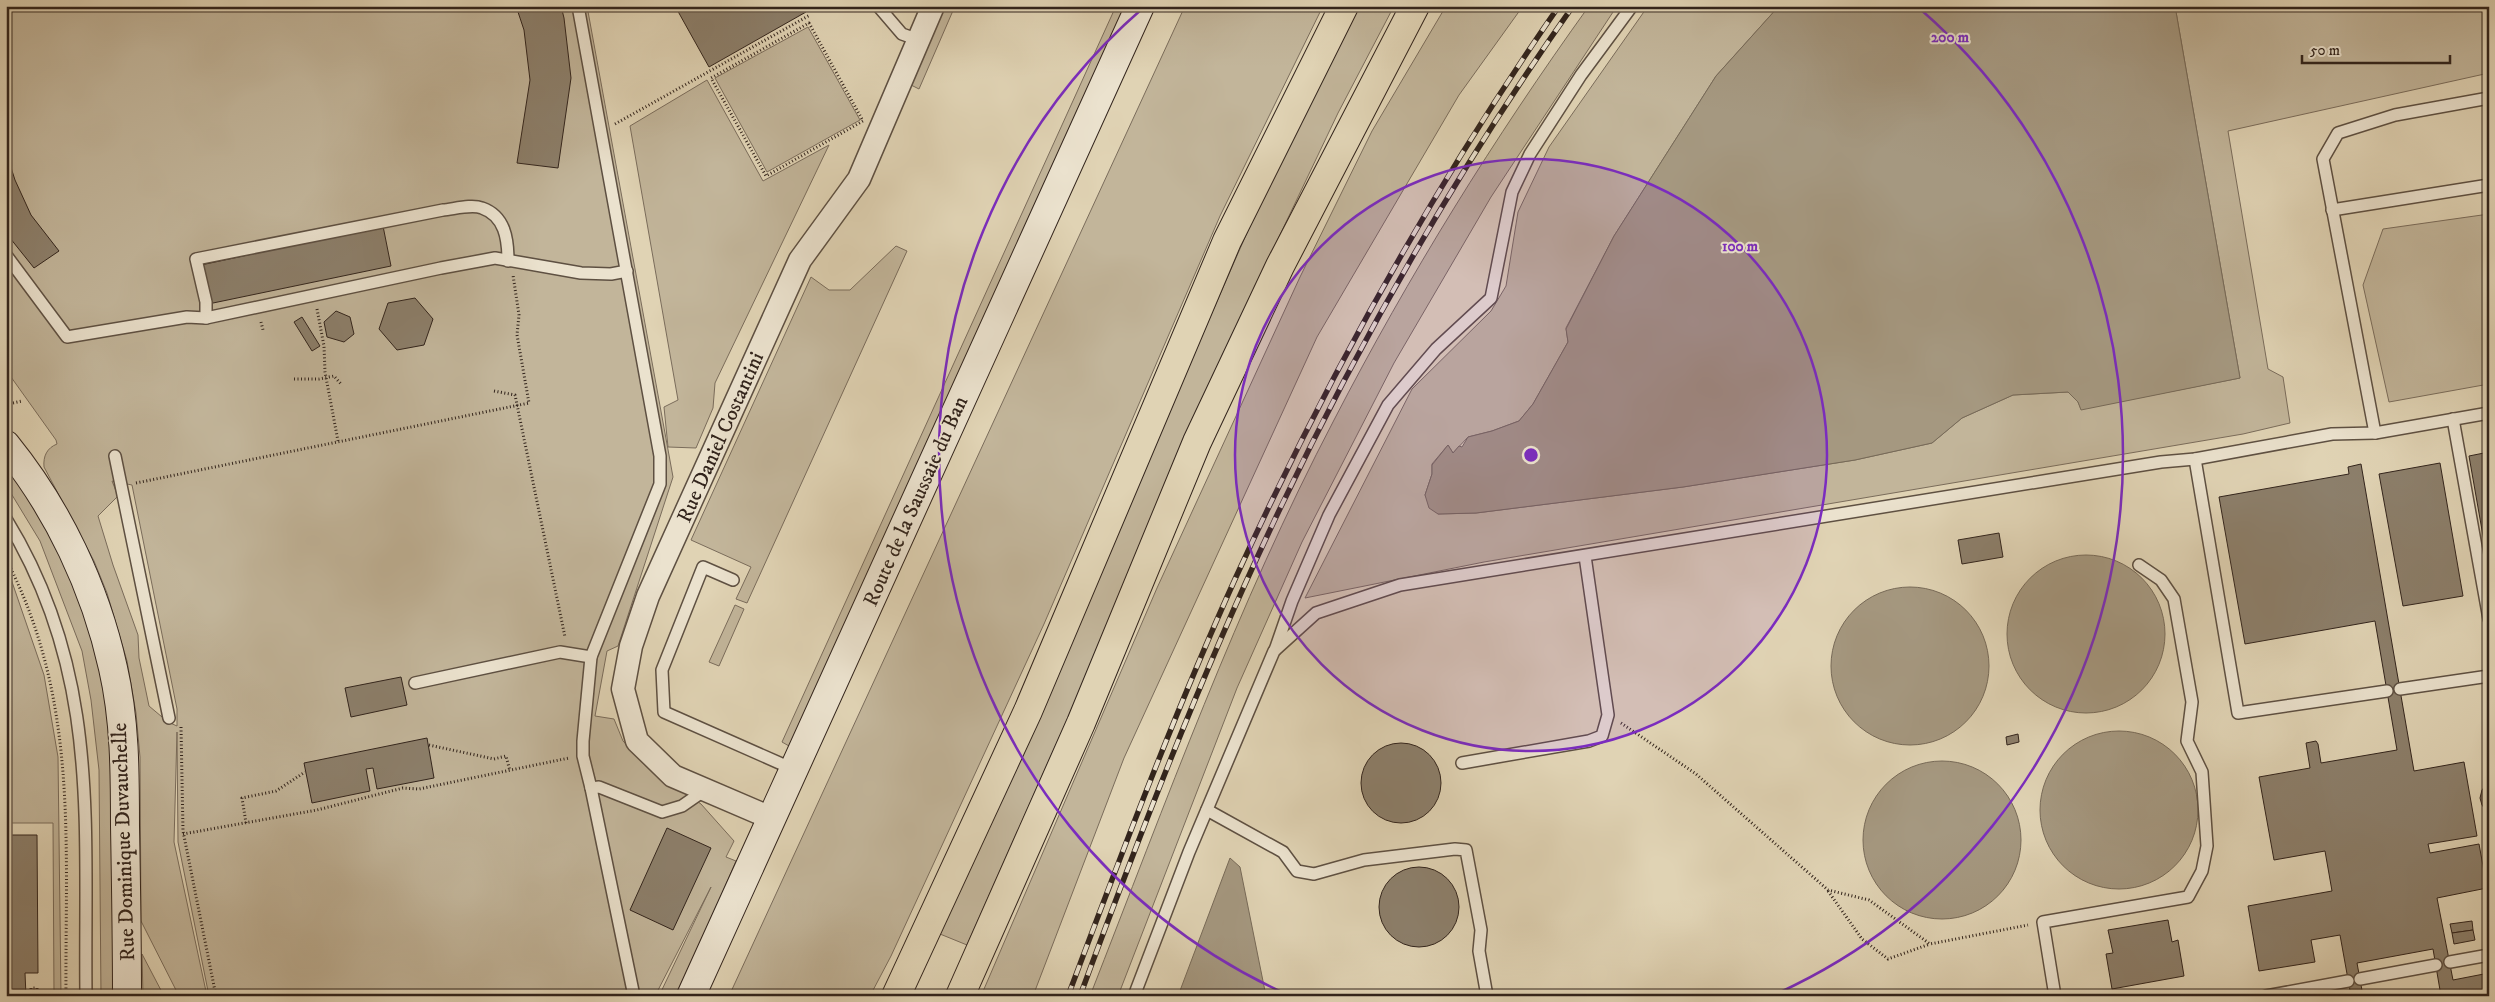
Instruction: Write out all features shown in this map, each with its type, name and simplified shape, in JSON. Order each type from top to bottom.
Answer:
[{"type":"highway","points":[[896,996],[1028,710],[1227,241],[1344,6]]},
{"type":"highway","points":[[960,996],[1081,723],[1197,442],[1280,266],[1415,6]]},
{"type":"main road","name":"Route de la Saussaie du Ban","points":[[692,996],[1140,6]]},
{"type":"main road","name":"Rue Dominique Duvauchelle","points":[[6,444],[41,492],[68,541],[96,604],[113,668],[124,746],[127,996]]},
{"type":"street","name":"Rue Daniel Costantini","points":[[771,818],[673,776],[637,740],[623,689],[631,646],[648,596],[800,260],[859,179],[933,6]]},
{"type":"lane","points":[[578,6],[599,133],[627,272],[660,456],[660,484],[591,656],[583,741],[583,756],[634,996]]},
{"type":"lane","points":[[878,6],[902,34],[919,40]]},
{"type":"lane","points":[[1134,996],[1207,810],[1329,515],[1388,405],[1436,349],[1491,298],[1512,192],[1530,154],[1571,91],[1632,6]]},
{"type":"lane","points":[[2375,433],[2323,159],[2338,133],[2394,115],[2489,98]]},
{"type":"lane","points":[[2332,210],[2489,185]]},
{"type":"lane","points":[[206,318],[206,302],[196,259],[443,210],[481,207],[499,218],[508,240],[512,261]]},
{"type":"lane","points":[[6,255],[68,337],[188,317],[206,318],[496,258],[581,273],[611,274],[627,272]]},
{"type":"lane","points":[[1274,651],[1316,613],[1400,585],[2142,465],[2195,459],[2332,434],[2375,433],[2489,413]]},
{"type":"lane","points":[[2453,419],[2489,619]]},
{"type":"lane","points":[[115,456],[175,719]]},
{"type":"lane","points":[[2195,459],[2238,713],[2387,691]]},
{"type":"lane","points":[[6,519],[39,580],[50,607],[67,662],[78,712],[84,776],[86,996]]},
{"type":"lane","points":[[1462,763],[1589,741],[1602,736],[1608,715],[1585,556]]},
{"type":"lane","points":[[2055,996],[2043,922],[2188,897],[2202,871],[2207,846],[2202,772],[2187,742],[2192,702],[2174,600],[2161,580],[2139,564]]},
{"type":"lane","points":[[733,580],[703,567],[662,670],[664,712],[794,769]]},
{"type":"lane","points":[[415,683],[560,652],[591,656]]},
{"type":"lane","points":[[2400,689],[2489,676]]},
{"type":"lane","points":[[591,788],[599,787],[662,812],[682,806],[705,790]]},
{"type":"lane","points":[[1207,810],[1244,828],[1284,852],[1297,871],[1314,874],[1364,860],[1455,849],[1466,850],[1481,930],[1479,951],[1487,996]]},
{"type":"lane","points":[[2450,962],[2489,955]]},
{"type":"lane","points":[[2266,996],[2436,965]]},
{"type":"path","points":[[599,133],[810,15]]},
{"type":"path","points":[[808,23],[863,122],[766,176],[711,78],[808,23]]},
{"type":"path","points":[[135,483],[529,403],[518,335],[519,315],[512,261]]},
{"type":"path","points":[[315,295],[324,346],[326,378],[338,441]]},
{"type":"path","points":[[261,321],[263,330]]},
{"type":"path","points":[[294,379],[334,376],[341,384]]},
{"type":"path","points":[[494,391],[515,395],[564,634]]},
{"type":"path","points":[[13,403],[22,401]]},
{"type":"path","points":[[6,559],[26,601],[40,638],[50,675],[62,743],[66,996]]},
{"type":"path","points":[[1608,715],[1696,774],[1828,890],[1862,939],[1888,959],[1930,944],[2043,922]]},
{"type":"path","points":[[175,719],[183,834],[216,996]]},
{"type":"path","points":[[429,745],[494,759],[506,756],[510,770]]},
{"type":"path","points":[[183,834],[317,810],[403,788],[419,789],[564,758]]},
{"type":"path","points":[[246,823],[242,798],[276,791],[305,772]]},
{"type":"path","points":[[1828,890],[1868,900],[1930,944]]},
{"type":"path","points":[[31,996],[31,988],[37,988],[37,996]]},
{"type":"shaded area","points":[[6,6],[587,6],[673,477],[618,646],[607,651],[595,716],[614,719],[623,741],[645,764],[701,804],[734,841],[726,857],[736,861],[678,996],[659,996],[711,887],[655,996],[209,996],[178,842],[177,732],[174,842],[207,996],[179,996],[141,921],[140,757],[136,713],[127,661],[107,593],[94,561],[44,467],[46,453],[57,444],[56,440],[6,370]],"holes":[[[112,481],[132,485],[177,709],[177,726],[168,722],[149,706],[139,658],[138,635],[98,516],[118,496]]]},
{"type":"shaded area","points":[[942,6],[955,6],[919,89],[911,85]]},
{"type":"shaded area","points":[[1116,6],[1128,6],[834,657],[789,746],[782,742]]},
{"type":"shaded area","points":[[1185,6],[1323,6],[1220,216],[1044,624],[891,956],[870,996],[729,996]]},
{"type":"shaded area","points":[[1355,6],[1394,6],[1338,113],[1248,302],[1190,443],[967,945],[940,934],[1292,130]]},
{"type":"shaded area","points":[[1446,6],[1523,6],[1459,95],[1317,337],[1124,758],[1033,996],[981,996],[1157,588],[1300,277],[1372,131]]},
{"type":"shaded area","points":[[1589,6],[1617,6],[1491,197],[1394,363],[1302,542],[1237,688],[1118,996],[1090,996],[1175,777],[1234,632],[1299,490],[1334,420],[1392,313],[1454,208],[1520,106]]},
{"type":"shaded area","points":[[1648,6],[1779,6],[1716,76],[1614,236],[1566,328],[1568,342],[1533,404],[1519,421],[1468,437],[1453,453],[1448,445],[1432,464],[1432,474],[1425,495],[1438,514],[1476,513],[1683,487],[1855,460],[1932,443],[1962,418],[2013,395],[2068,392],[2078,402],[2081,409],[2240,378],[2175,6],[2489,6],[2489,73],[2228,131],[2268,369],[2283,377],[2290,423],[2243,434],[1484,562],[1305,598],[1412,389],[1491,311],[1506,286],[1518,212],[1549,147]]},
{"type":"shaded area","points":[[1779,6],[2175,6],[2240,378],[2081,410],[2078,402],[2068,392],[2013,395],[1962,418],[1932,443],[1855,460],[1683,487],[1476,513],[1438,514],[1429,508],[1425,495],[1432,474],[1432,465],[1448,445],[1453,453],[1459,446],[1462,447],[1468,437],[1519,421],[1533,404],[1568,342],[1566,329],[1614,236],[1716,76]]},
{"type":"shaded area","points":[[808,27],[860,120],[767,172],[715,78]]},
{"type":"shaded area","points":[[707,80],[763,181],[829,145],[715,383],[713,408],[696,448],[668,447],[664,407],[678,400],[630,126]]},
{"type":"shaded area","points":[[2489,214],[2489,384],[2389,402],[2363,285],[2383,229]]},
{"type":"shaded area","points":[[896,246],[907,251],[747,603],[736,599],[751,567],[691,540],[811,277],[829,290],[850,290]]},
{"type":"shaded area","points":[[6,461],[41,510],[93,624],[113,727],[117,996],[101,996],[99,770],[91,700],[82,651],[40,541],[6,485]]},
{"type":"shaded area","points":[[2078,555],[2094,555],[2109,558],[2123,564],[2142,578],[2152,590],[2162,611],[2165,634],[2162,657],[2152,678],[2142,690],[2130,700],[2109,710],[2094,713],[2078,713],[2063,710],[2042,700],[2020,678],[2010,657],[2007,642],[2007,626],[2010,611],[2020,590],[2042,568],[2063,558]]},
{"type":"shaded area","points":[[6,571],[10,576],[44,675],[58,757],[61,996],[54,996],[53,823],[6,823]]},
{"type":"shaded area","points":[[1918,587],[1933,590],[1947,596],[1966,610],[1976,622],[1986,643],[1989,666],[1986,689],[1976,710],[1966,722],[1954,732],[1933,742],[1918,745],[1902,745],[1887,742],[1866,732],[1844,710],[1832,681],[1831,658],[1834,643],[1844,622],[1866,600],[1895,588]]},
{"type":"shaded area","points":[[735,605],[744,609],[719,666],[709,662]]},
{"type":"shaded area","points":[[2127,731],[2142,734],[2156,740],[2175,754],[2185,766],[2195,787],[2198,810],[2195,833],[2185,854],[2175,866],[2163,876],[2142,886],[2127,889],[2111,889],[2096,886],[2075,876],[2053,854],[2041,825],[2040,802],[2043,787],[2053,766],[2075,744],[2104,732]]},
{"type":"shaded area","points":[[1950,761],[1965,764],[1979,770],[1998,784],[2008,796],[2018,817],[2021,840],[2018,863],[2008,884],[1998,896],[1986,906],[1965,916],[1950,919],[1934,919],[1919,916],[1898,906],[1876,884],[1864,856],[1863,832],[1866,817],[1876,796],[1898,774],[1926,762]]},
{"type":"shaded area","points":[[1230,858],[1240,867],[1266,996],[1178,996]]},
{"type":"shaded area","points":[[142,954],[164,996],[143,996]]},
{"type":"building","points":[[516,6],[561,6],[571,78],[558,168],[517,163],[530,80],[524,30]]},
{"type":"building","points":[[675,6],[803,6],[806,12],[709,67]]},
{"type":"building","points":[[6,9],[11,11],[6,30]]},
{"type":"building","points":[[6,152],[15,180],[31,215],[59,251],[34,268],[6,233]]},
{"type":"building","points":[[383,226],[391,266],[213,303],[209,302],[201,265]]},
{"type":"building","points":[[415,298],[433,319],[424,345],[397,350],[379,329],[388,303]]},
{"type":"building","points":[[336,311],[350,317],[354,334],[344,342],[327,337],[324,322]]},
{"type":"building","points":[[302,317],[320,346],[312,351],[294,322]]},
{"type":"building","points":[[2489,452],[2489,570],[2469,456]]},
{"type":"building","points":[[2440,463],[2463,596],[2403,606],[2379,474]]},
{"type":"building","points":[[2361,464],[2414,771],[2464,762],[2477,836],[2428,844],[2430,853],[2479,844],[2487,888],[2437,898],[2453,980],[2489,973],[2489,996],[2441,996],[2433,949],[2357,963],[2363,996],[2351,996],[2340,935],[2311,940],[2315,962],[2259,971],[2248,906],[2332,891],[2325,851],[2274,860],[2259,777],[2310,768],[2306,743],[2316,741],[2321,763],[2397,750],[2375,621],[2245,644],[2219,497],[2349,474],[2348,467]]},
{"type":"building","points":[[1999,533],[2003,557],[1962,564],[1958,540]]},
{"type":"building","points":[[401,677],[407,705],[351,717],[345,688]]},
{"type":"building","points":[[2018,734],[2019,742],[2007,745],[2006,737]]},
{"type":"building","points":[[427,738],[434,778],[377,789],[373,768],[366,769],[370,791],[312,803],[304,763]]},
{"type":"building","points":[[1401,743],[1416,746],[1429,755],[1438,768],[1441,783],[1438,798],[1429,811],[1416,820],[1401,823],[1386,820],[1373,811],[1364,798],[1361,783],[1364,768],[1373,755],[1386,746]]},
{"type":"building","points":[[2489,781],[2489,815],[2482,805],[2480,798],[2482,790]]},
{"type":"building","points":[[667,828],[711,848],[673,930],[630,910]]},
{"type":"building","points":[[6,835],[37,835],[38,973],[25,973],[26,996],[6,996]]},
{"type":"building","points":[[1419,867],[1434,870],[1447,879],[1456,892],[1459,907],[1456,922],[1447,935],[1434,944],[1419,947],[1404,944],[1391,935],[1382,922],[1379,907],[1382,892],[1391,879],[1404,870]]},
{"type":"building","points":[[2168,920],[2172,942],[2178,940],[2184,976],[2112,989],[2106,954],[2113,953],[2108,930]]},
{"type":"building","points":[[2472,921],[2473,930],[2452,933],[2450,924]]},
{"type":"building","points":[[2473,930],[2475,940],[2454,944],[2452,933]]},
{"type":"railway","points":[[1068,996],[1191,680],[1236,577],[1307,429],[1345,356],[1426,213],[1513,74],[1559,6]]},
{"type":"railway","points":[[1080,996],[1124,878],[1193,704],[1243,589],[1302,463],[1372,328],[1409,262],[1488,132],[1573,6]]}]
